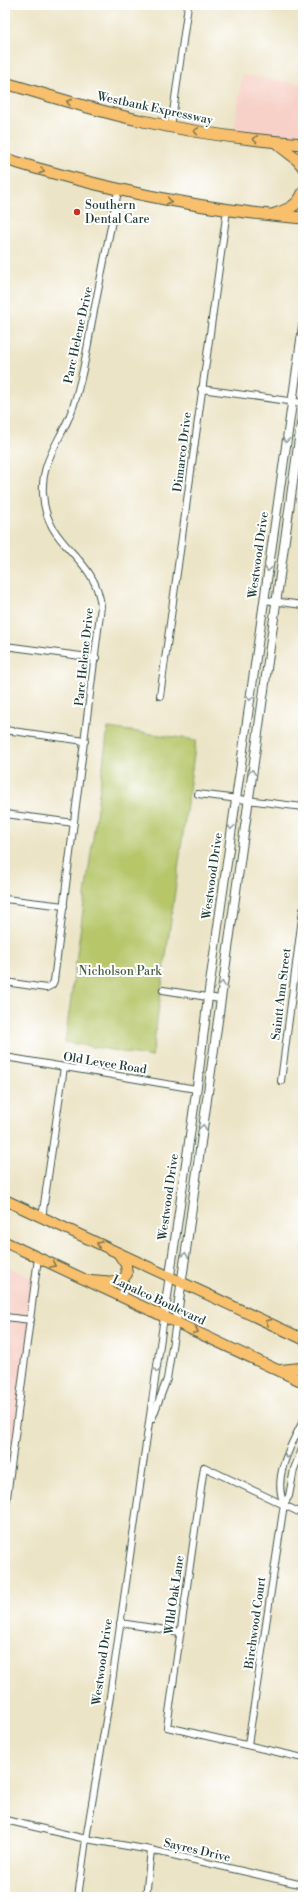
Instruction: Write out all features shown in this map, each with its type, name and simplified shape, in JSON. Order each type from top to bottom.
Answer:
[{"type":"highway","name":"Westbank Expressway","points":[[5,83],[108,113],[171,127],[276,142],[303,144]]},
{"type":"highway","points":[[276,142],[281,148],[291,152],[298,159],[303,168]]},
{"type":"highway","points":[[5,159],[118,191],[227,210],[270,216],[303,218]]},
{"type":"highway","points":[[270,216],[287,210],[296,203],[303,193]]},
{"type":"main road","points":[[5,1200],[182,1281],[303,1339]]},
{"type":"main road","name":"Lapalco Boulevard","points":[[5,1242],[303,1382]]},
{"type":"main road","points":[[84,1280],[115,1282],[122,1280],[127,1274],[126,1265],[118,1253]]},
{"type":"main road","points":[[278,1370],[300,1368],[303,1366]]},
{"type":"street","points":[[171,127],[188,5]]},
{"type":"street","name":"Parc Helene Drive","points":[[5,982],[46,988],[52,985],[54,981],[101,615],[100,593],[87,568],[69,550],[52,528],[44,505],[43,482],[48,459],[67,422],[79,386],[118,191]]},
{"type":"street","name":"Dimarco Drive","points":[[160,696],[227,210]]},
{"type":"street","name":"Westwood Drive","points":[[78,1897],[148,1430],[303,326]]},
{"type":"street","points":[[202,389],[303,403]]},
{"type":"street","name":"Westwood Drive","points":[[148,1430],[167,1379],[176,1322],[303,410]]},
{"type":"street","points":[[264,600],[303,605]]},
{"type":"street","points":[[5,646],[96,658]]},
{"type":"street","points":[[5,730],[85,741]]},
{"type":"street","points":[[198,794],[303,807]]},
{"type":"street","points":[[5,814],[74,824]]},
{"type":"street","points":[[5,899],[64,906]]},
{"type":"street","name":"Saintt Ann Street","points":[[281,1081],[303,910]]},
{"type":"street","points":[[163,990],[220,999]]},
{"type":"street","name":"Old Levee Road","points":[[11,1058],[196,1089]]},
{"type":"street","points":[[42,1218],[64,1067]]},
{"type":"street","points":[[5,1513],[38,1258]]},
{"type":"street","points":[[5,1317],[31,1320]]},
{"type":"street","points":[[303,1421],[284,1466],[280,1492],[284,1504],[303,1514]]},
{"type":"street","points":[[284,1504],[289,1496],[294,1469],[303,1447]]},
{"type":"street","name":"WIld Oak Lane","points":[[248,1745],[167,1727],[204,1467],[284,1504]]},
{"type":"street","name":"Birchwood Court","points":[[248,1745],[284,1504]]},
{"type":"street","points":[[120,1623],[180,1632]]},
{"type":"street","points":[[248,1745],[303,1758]]},
{"type":"street","name":"Sayres Drive","points":[[5,1820],[86,1839],[151,1850],[303,1885]]},
{"type":"street","points":[[146,1897],[151,1850]]},
{"type":"shaded area","points":[[242,75],[303,84],[303,139],[234,130]]},
{"type":"shaded area","points":[[5,1265],[36,1280],[5,1530]]},
{"type":"green space","name":"Nicholson Park","points":[[108,728],[196,740],[152,1057],[65,1042]]},
{"type":"place","name":"Southern Dental Care","points":[[77,212]]}]
